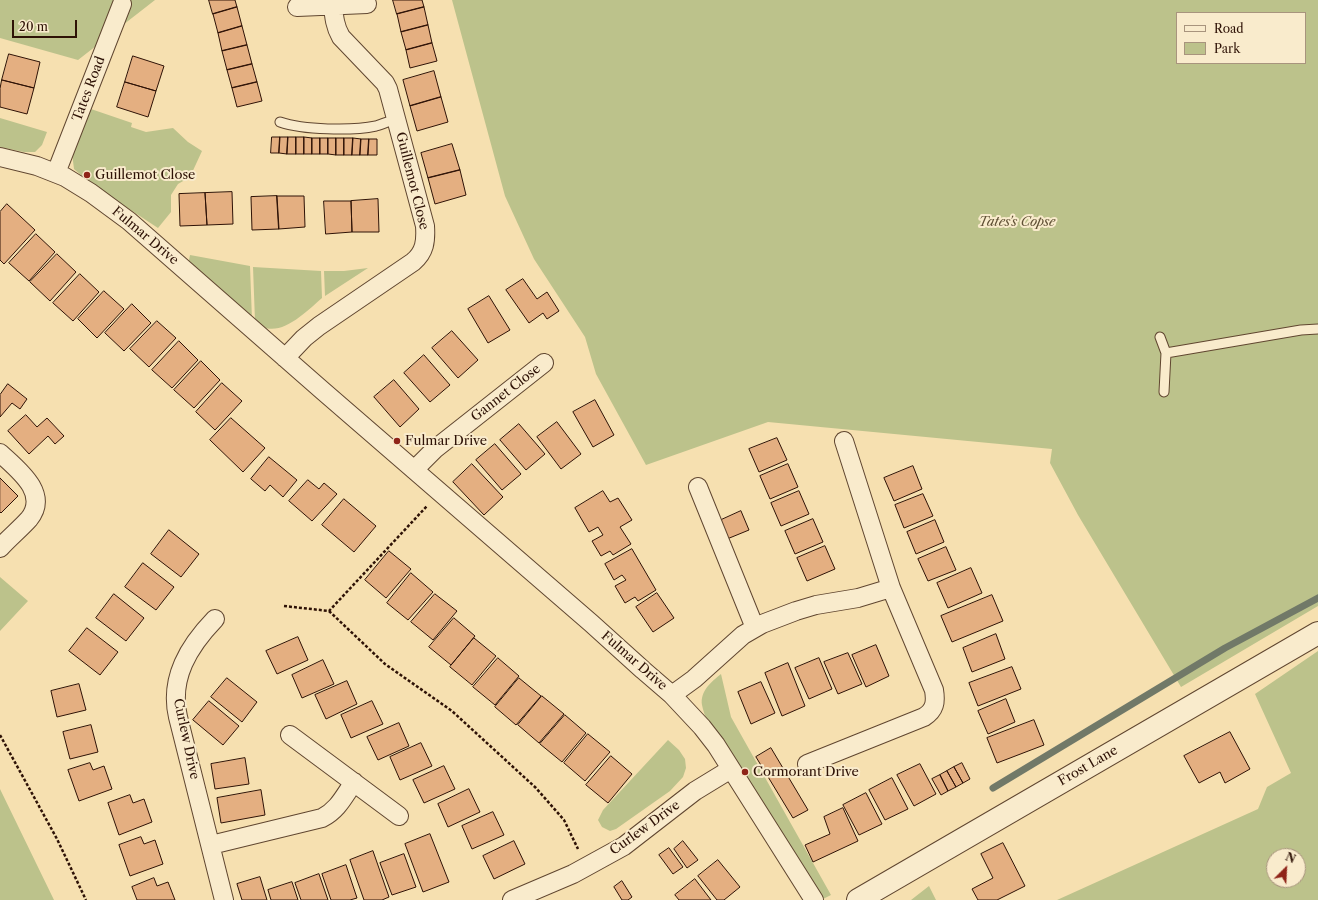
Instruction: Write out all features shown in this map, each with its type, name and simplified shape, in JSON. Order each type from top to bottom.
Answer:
[{"type":"street","name":"Tates Road","points":[[56,173],[122,4]]},
{"type":"street","points":[[298,7],[366,4]]},
{"type":"street","name":"Guillemot Close","points":[[285,358],[311,332],[413,262],[423,252],[426,240],[425,226],[390,96],[385,83],[337,31],[333,5]]},
{"type":"street","name":"Fulmar Drive","points":[[0,157],[37,166],[77,183],[129,221],[672,695],[702,727],[716,745],[814,900]]},
{"type":"street","name":"Gannet Close","points":[[414,470],[435,449],[544,362]]},
{"type":"street","points":[[807,764],[918,720],[933,709],[935,697],[934,690],[891,588],[844,441]]},
{"type":"street","points":[[0,453],[23,474],[31,484],[36,501],[34,510],[29,518],[0,548]]},
{"type":"street","points":[[698,487],[755,628]]},
{"type":"street","points":[[672,695],[694,679],[743,635],[755,628],[778,617],[809,607],[858,598],[891,588]]},
{"type":"street","name":"Curlew Drive","points":[[215,619],[196,640],[190,651],[180,674],[175,695],[176,706],[224,900]]},
{"type":"street","name":"Frost Lane","points":[[858,900],[1318,633]]},
{"type":"street","points":[[290,735],[399,816]]},
{"type":"street","name":"Curlew Drive","points":[[512,900],[585,867],[624,846],[695,791],[731,769]]},
{"type":"street","points":[[211,845],[322,818],[336,809],[354,782]]},
{"type":"lane","points":[[280,122],[313,128],[358,128],[375,126],[396,119]]},
{"type":"lane","points":[[1166,353],[1301,330],[1318,329]]},
{"type":"lane","points":[[1160,337],[1166,353],[1164,392]]},
{"type":"path","points":[[330,611],[440,493]]},
{"type":"path","points":[[284,606],[330,611],[385,664],[452,711],[536,788],[564,820],[577,846],[585,867]]},
{"type":"path","points":[[0,736],[57,839],[86,900]]},
{"type":"green space","points":[[0,0],[155,0],[78,60],[0,38]]},
{"type":"green space","name":"Tates's Copse","points":[[452,0],[1318,0],[1318,606],[1181,687],[1078,515],[1050,463],[1052,449],[768,422],[646,465],[596,374],[585,337],[534,259],[505,196]]},
{"type":"green space","points":[[88,108],[132,123],[131,127],[146,132],[173,128],[188,142],[202,151],[190,177],[178,184],[171,195],[171,212],[158,228],[91,184],[74,169],[72,153]]},
{"type":"green space","points":[[0,118],[47,132],[42,145],[35,152],[24,152],[0,147]]},
{"type":"green space","points":[[190,255],[250,266],[252,320],[188,265]]},
{"type":"green space","points":[[253,267],[321,271],[322,298],[302,315],[287,325],[271,329],[263,327],[255,321]]},
{"type":"green space","points":[[368,268],[325,296],[324,271],[344,271]]},
{"type":"green space","points":[[0,577],[28,601],[0,631]]},
{"type":"green space","points":[[1318,651],[1318,900],[1057,900],[1258,809],[1267,787],[1291,773],[1255,694]]},
{"type":"green space","points":[[721,674],[731,717],[831,895],[821,900],[707,721],[702,705],[704,691]]},
{"type":"green space","points":[[668,740],[679,750],[685,759],[686,768],[683,777],[670,791],[616,829],[610,831],[602,827],[598,820],[603,810]]},
{"type":"green space","points":[[0,789],[54,900],[0,900]]},
{"type":"green space","points":[[929,886],[936,900],[911,900]]},
{"type":"building","points":[[209,0],[235,0],[237,7],[213,14]]},
{"type":"building","points":[[393,0],[422,0],[424,7],[397,14]]},
{"type":"building","points":[[237,7],[242,26],[218,33],[213,14]]},
{"type":"building","points":[[424,7],[428,25],[401,32],[397,14]]},
{"type":"building","points":[[428,25],[432,43],[406,50],[401,32]]},
{"type":"building","points":[[242,26],[247,45],[222,51],[218,33]]},
{"type":"building","points":[[432,43],[437,61],[410,68],[406,50]]},
{"type":"building","points":[[247,45],[252,64],[227,70],[222,51]]},
{"type":"building","points":[[9,54],[40,62],[34,88],[2,80]]},
{"type":"building","points":[[133,56],[164,66],[156,91],[125,82]]},
{"type":"building","points":[[252,64],[257,82],[232,88],[227,70]]},
{"type":"building","points":[[434,71],[441,97],[410,106],[403,80]]},
{"type":"building","points":[[2,80],[34,88],[27,114],[0,107],[0,89]]},
{"type":"building","points":[[125,82],[156,91],[148,117],[117,107]]},
{"type":"building","points":[[257,82],[262,101],[237,107],[232,88]]},
{"type":"building","points":[[441,97],[448,122],[417,131],[410,106]]},
{"type":"building","points":[[272,137],[280,137],[279,153],[271,153]]},
{"type":"building","points":[[280,137],[288,137],[287,154],[279,153]]},
{"type":"building","points":[[288,137],[296,137],[296,154],[287,154]]},
{"type":"building","points":[[296,137],[304,137],[304,154],[296,154]]},
{"type":"building","points":[[304,137],[312,138],[312,154],[304,154]]},
{"type":"building","points":[[312,138],[320,138],[320,154],[312,154]]},
{"type":"building","points":[[320,138],[328,138],[328,154],[320,154]]},
{"type":"building","points":[[328,138],[336,138],[336,155],[328,154]]},
{"type":"building","points":[[336,138],[344,138],[344,155],[336,155]]},
{"type":"building","points":[[344,138],[353,138],[352,155],[344,155]]},
{"type":"building","points":[[353,138],[361,139],[360,155],[352,155]]},
{"type":"building","points":[[361,139],[369,139],[368,155],[360,155]]},
{"type":"building","points":[[369,139],[377,139],[377,155],[368,155]]},
{"type":"building","points":[[452,144],[460,170],[428,178],[421,153]]},
{"type":"building","points":[[460,170],[466,195],[435,204],[428,178]]},
{"type":"building","points":[[232,192],[233,224],[207,225],[205,193]]},
{"type":"building","points":[[205,193],[207,225],[180,226],[179,194]]},
{"type":"building","points":[[277,196],[304,196],[305,227],[279,229]]},
{"type":"building","points":[[277,196],[279,229],[252,230],[251,197]]},
{"type":"building","points":[[378,199],[379,232],[352,232],[351,201]]},
{"type":"building","points":[[324,201],[351,201],[352,232],[326,234]]},
{"type":"building","points":[[7,204],[35,230],[4,264],[0,260],[0,212]]},
{"type":"building","points":[[36,234],[55,252],[29,281],[9,263]]},
{"type":"building","points":[[57,254],[76,272],[50,301],[30,282]]},
{"type":"building","points":[[80,274],[99,292],[73,321],[53,303]]},
{"type":"building","points":[[523,279],[537,299],[547,292],[559,311],[547,319],[543,313],[529,323],[506,290]]},
{"type":"building","points":[[104,291],[124,309],[97,338],[78,319]]},
{"type":"building","points":[[489,296],[510,330],[488,343],[468,309]]},
{"type":"building","points":[[132,304],[151,323],[124,351],[105,333]]},
{"type":"building","points":[[157,321],[176,338],[149,367],[130,349]]},
{"type":"building","points":[[452,331],[478,360],[458,378],[432,348]]},
{"type":"building","points":[[179,341],[198,360],[172,388],[152,370]]},
{"type":"building","points":[[424,355],[450,385],[430,402],[404,373]]},
{"type":"building","points":[[201,361],[220,380],[194,408],[174,390]]},
{"type":"building","points":[[394,380],[419,409],[400,427],[374,397]]},
{"type":"building","points":[[222,383],[242,401],[215,430],[196,412]]},
{"type":"building","points":[[8,384],[27,399],[20,409],[12,403],[0,417],[0,395]]},
{"type":"building","points":[[595,400],[614,435],[593,447],[573,412]]},
{"type":"building","points":[[26,415],[37,427],[47,418],[64,436],[55,444],[48,436],[29,454],[8,431]]},
{"type":"building","points":[[231,418],[265,448],[243,472],[210,440]]},
{"type":"building","points":[[557,422],[581,454],[561,469],[537,437]]},
{"type":"building","points":[[519,424],[545,454],[526,470],[500,440]]},
{"type":"building","points":[[777,438],[787,460],[759,472],[749,449]]},
{"type":"building","points":[[495,444],[521,474],[502,490],[476,460]]},
{"type":"building","points":[[269,457],[297,480],[283,497],[270,485],[265,491],[251,479]]},
{"type":"building","points":[[472,464],[503,497],[484,515],[453,482]]},
{"type":"building","points":[[788,464],[798,487],[770,499],[760,476]]},
{"type":"building","points":[[913,466],[922,489],[894,501],[884,478]]},
{"type":"building","points":[[0,478],[18,496],[1,513],[0,512]]},
{"type":"building","points":[[308,480],[319,489],[324,483],[337,494],[312,521],[289,501]]},
{"type":"building","points":[[603,491],[610,502],[618,498],[632,520],[620,527],[631,544],[613,555],[610,551],[601,556],[592,541],[603,535],[598,527],[589,532],[575,508]]},
{"type":"building","points":[[799,491],[809,514],[781,526],[771,503]]},
{"type":"building","points":[[923,494],[933,516],[904,528],[895,505]]},
{"type":"building","points":[[344,499],[376,526],[354,552],[322,525]]},
{"type":"building","points":[[741,511],[749,530],[727,539],[719,521]]},
{"type":"building","points":[[813,519],[823,542],[795,554],[785,531]]},
{"type":"building","points":[[935,520],[944,542],[916,554],[907,532]]},
{"type":"building","points":[[169,530],[199,554],[181,577],[151,554]]},
{"type":"building","points":[[825,546],[835,569],[807,581],[797,558]]},
{"type":"building","points":[[946,547],[956,570],[928,581],[918,559]]},
{"type":"building","points":[[632,549],[656,590],[638,601],[635,597],[625,603],[615,586],[626,580],[622,575],[614,580],[605,564]]},
{"type":"building","points":[[389,551],[411,569],[386,598],[365,580]]},
{"type":"building","points":[[143,563],[174,587],[156,610],[125,587]]},
{"type":"building","points":[[971,568],[982,593],[948,608],[937,583]]},
{"type":"building","points":[[411,573],[433,592],[408,620],[387,603]]},
{"type":"building","points":[[657,593],[674,618],[653,632],[636,607]]},
{"type":"building","points":[[114,594],[144,618],[126,641],[96,618]]},
{"type":"building","points":[[435,594],[457,611],[433,640],[411,622]]},
{"type":"building","points":[[992,595],[1003,621],[952,642],[941,616]]},
{"type":"building","points":[[454,618],[475,636],[451,665],[429,647]]},
{"type":"building","points":[[87,628],[118,652],[100,675],[69,651]]},
{"type":"building","points":[[996,634],[1005,659],[972,672],[963,648]]},
{"type":"building","points":[[298,637],[308,660],[277,674],[266,651]]},
{"type":"building","points":[[474,638],[496,656],[472,685],[450,667]]},
{"type":"building","points":[[876,645],[889,676],[866,687],[852,655]]},
{"type":"building","points":[[848,653],[862,684],[838,694],[824,662]]},
{"type":"building","points":[[498,658],[519,676],[495,705],[473,687]]},
{"type":"building","points":[[819,658],[832,689],[809,699],[795,668]]},
{"type":"building","points":[[323,660],[334,684],[302,698],[292,675]]},
{"type":"building","points":[[788,663],[805,706],[782,716],[765,673]]},
{"type":"building","points":[[1012,667],[1021,689],[978,706],[969,683]]},
{"type":"building","points":[[227,678],[257,702],[242,722],[211,697]]},
{"type":"building","points":[[519,678],[541,696],[516,725],[495,707]]},
{"type":"building","points":[[347,681],[357,704],[326,719],[315,695]]},
{"type":"building","points":[[761,682],[775,713],[751,724],[738,692]]},
{"type":"building","points":[[79,684],[86,710],[57,717],[51,691]]},
{"type":"building","points":[[542,696],[564,714],[539,743],[518,725]]},
{"type":"building","points":[[1006,699],[1015,722],[988,734],[978,711]]},
{"type":"building","points":[[209,701],[239,726],[223,745],[193,720]]},
{"type":"building","points":[[372,701],[383,724],[351,738],[341,715]]},
{"type":"building","points":[[565,715],[586,733],[562,762],[540,744]]},
{"type":"building","points":[[1034,720],[1044,745],[997,763],[987,738]]},
{"type":"building","points":[[399,723],[409,746],[378,760],[367,737]]},
{"type":"building","points":[[91,725],[98,752],[70,759],[63,732]]},
{"type":"building","points":[[1230,732],[1250,769],[1225,783],[1220,772],[1199,783],[1184,756]]},
{"type":"building","points":[[588,734],[610,752],[585,781],[564,763]]},
{"type":"building","points":[[421,743],[432,766],[400,780],[390,757]]},
{"type":"building","points":[[771,748],[808,810],[793,818],[756,757]]},
{"type":"building","points":[[611,756],[632,774],[608,803],[586,785]]},
{"type":"building","points":[[245,758],[249,784],[215,789],[211,764]]},
{"type":"building","points":[[90,763],[93,770],[104,766],[112,789],[79,801],[68,770]]},
{"type":"building","points":[[962,763],[970,779],[963,783],[954,767]]},
{"type":"building","points":[[920,764],[936,794],[914,806],[897,775]]},
{"type":"building","points":[[444,766],[455,789],[424,803],[413,780]]},
{"type":"building","points":[[954,767],[963,783],[956,787],[947,771]]},
{"type":"building","points":[[947,771],[956,787],[948,791],[940,775]]},
{"type":"building","points":[[940,775],[948,791],[941,795],[932,779]]},
{"type":"building","points":[[892,778],[908,809],[885,820],[869,790]]},
{"type":"building","points":[[469,789],[480,812],[448,827],[438,804]]},
{"type":"building","points":[[261,790],[265,815],[221,823],[217,798]]},
{"type":"building","points":[[866,793],[882,824],[859,835],[843,805]]},
{"type":"building","points":[[130,795],[133,803],[144,799],[152,822],[119,835],[108,803]]},
{"type":"building","points":[[843,808],[858,841],[813,862],[805,845],[830,834],[824,817]]},
{"type":"building","points":[[493,812],[504,835],[472,849],[462,826]]},
{"type":"building","points":[[430,834],[449,882],[423,892],[405,844]]},
{"type":"building","points":[[141,837],[144,844],[155,840],[163,864],[130,876],[119,845]]},
{"type":"building","points":[[514,841],[525,864],[494,879],[483,856]]},
{"type":"building","points":[[683,841],[698,860],[687,868],[674,849]]},
{"type":"building","points":[[1003,843],[1025,886],[997,900],[978,900],[972,889],[993,878],[981,854]]},
{"type":"building","points":[[669,848],[683,867],[673,874],[659,855]]},
{"type":"building","points":[[373,851],[389,897],[382,900],[364,900],[350,860]]},
{"type":"building","points":[[404,854],[416,887],[392,895],[380,863]]},
{"type":"building","points":[[718,860],[740,887],[724,900],[717,900],[698,876]]},
{"type":"building","points":[[346,865],[357,898],[350,900],[331,900],[322,874]]},
{"type":"building","points":[[319,874],[328,900],[301,900],[295,883]]},
{"type":"building","points":[[260,877],[267,900],[242,900],[237,884]]},
{"type":"building","points":[[154,878],[157,886],[168,882],[175,900],[137,900],[132,887]]},
{"type":"building","points":[[695,879],[711,900],[679,900],[675,895]]},
{"type":"building","points":[[622,881],[632,897],[628,900],[622,900],[614,887]]},
{"type":"building","points":[[292,882],[298,900],[271,900],[268,890]]},
{"type":"waterway","points":[[993,788],[1225,648],[1318,598]]},
{"type":"place","name":"Guillemot Close","points":[[87,175]]},
{"type":"place","name":"Fulmar Drive","points":[[397,441]]},
{"type":"place","name":"Cormorant Drive","points":[[745,772]]}]
